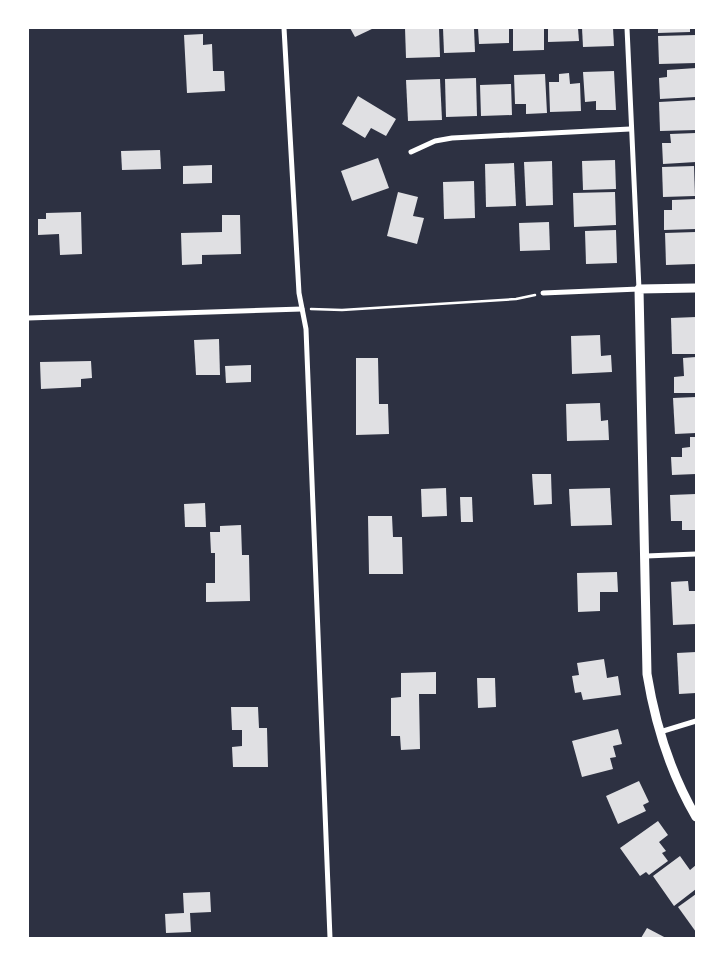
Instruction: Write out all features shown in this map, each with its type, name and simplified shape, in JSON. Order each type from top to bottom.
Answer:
[{"type":"street","points":[[284,28],[299,293],[306,329],[330,938]]},
{"type":"street","points":[[626,28],[639,290],[647,674],[651,701],[660,732],[685,798],[696,817]]},
{"type":"street","points":[[411,152],[435,141],[452,138],[630,128]]},
{"type":"street","points":[[544,293],[696,288]]},
{"type":"street","points":[[28,318],[302,309]]},
{"type":"street","points":[[646,556],[696,554]]},
{"type":"street","points":[[660,732],[696,721]]},
{"type":"path","points":[[302,309],[342,310],[516,299],[544,293]]},
{"type":"building","points":[[350,28],[374,28],[355,37]]},
{"type":"building","points":[[405,28],[439,28],[440,57],[406,58]]},
{"type":"building","points":[[443,28],[474,28],[475,52],[444,53]]},
{"type":"building","points":[[478,28],[509,28],[509,43],[479,44]]},
{"type":"building","points":[[513,28],[544,28],[544,50],[513,51]]},
{"type":"building","points":[[548,28],[578,28],[579,41],[548,42]]},
{"type":"building","points":[[582,28],[613,28],[614,46],[583,47]]},
{"type":"building","points":[[658,28],[690,28],[690,32],[658,33]]},
{"type":"building","points":[[203,34],[203,45],[212,44],[213,71],[224,71],[225,91],[187,93],[184,35]]},
{"type":"building","points":[[696,35],[696,63],[659,64],[658,36]]},
{"type":"building","points":[[696,68],[696,97],[660,99],[659,78],[667,77],[667,70]]},
{"type":"building","points":[[614,71],[616,110],[596,110],[596,101],[585,102],[583,72]]},
{"type":"building","points":[[569,73],[570,84],[580,83],[581,111],[550,112],[549,82],[559,82],[559,74]]},
{"type":"building","points":[[545,74],[547,113],[526,114],[526,104],[515,104],[514,75]]},
{"type":"building","points":[[476,78],[477,116],[446,117],[445,79]]},
{"type":"building","points":[[440,79],[442,120],[408,121],[406,80]]},
{"type":"building","points":[[511,84],[512,115],[481,116],[480,85]]},
{"type":"building","points":[[358,96],[396,119],[386,136],[371,128],[365,138],[342,124]]},
{"type":"building","points":[[696,100],[696,130],[660,131],[659,102]]},
{"type":"building","points":[[696,133],[696,162],[663,164],[662,143],[671,143],[670,134]]},
{"type":"building","points":[[160,150],[161,169],[122,170],[121,151]]},
{"type":"building","points":[[378,158],[389,188],[352,201],[341,171]]},
{"type":"building","points":[[615,160],[616,189],[583,190],[582,161]]},
{"type":"building","points":[[552,161],[553,205],[526,206],[524,162]]},
{"type":"building","points":[[514,163],[516,206],[486,207],[485,164]]},
{"type":"building","points":[[212,165],[212,183],[183,184],[183,166]]},
{"type":"building","points":[[694,166],[695,196],[663,197],[662,167]]},
{"type":"building","points":[[474,181],[475,218],[444,219],[443,182]]},
{"type":"building","points":[[398,192],[418,197],[413,216],[424,218],[417,244],[387,236]]},
{"type":"building","points":[[615,192],[616,225],[574,227],[573,193]]},
{"type":"building","points":[[696,199],[696,229],[664,230],[664,210],[672,210],[672,200]]},
{"type":"building","points":[[81,212],[82,254],[60,255],[59,234],[38,235],[38,219],[46,219],[46,213]]},
{"type":"building","points":[[222,215],[240,215],[241,254],[202,255],[202,264],[182,265],[181,233],[222,232]]},
{"type":"building","points":[[549,222],[550,250],[520,251],[519,223]]},
{"type":"building","points":[[616,230],[617,263],[586,264],[585,231]]},
{"type":"building","points":[[696,232],[696,264],[666,265],[665,233]]},
{"type":"building","points":[[696,317],[696,354],[672,354],[671,318]]},
{"type":"building","points":[[600,335],[601,356],[611,355],[612,372],[572,374],[571,336]]},
{"type":"building","points":[[219,339],[220,375],[196,375],[194,340]]},
{"type":"building","points":[[696,357],[696,393],[674,393],[674,377],[684,376],[683,358]]},
{"type":"building","points":[[356,358],[378,358],[379,404],[388,404],[389,434],[356,435]]},
{"type":"building","points":[[91,361],[92,378],[81,379],[81,387],[41,389],[40,362]]},
{"type":"building","points":[[251,365],[251,382],[226,383],[225,366]]},
{"type":"building","points":[[696,397],[696,433],[675,434],[673,398]]},
{"type":"building","points":[[600,403],[601,421],[608,420],[609,440],[567,441],[566,404]]},
{"type":"building","points":[[690,437],[696,437],[696,474],[672,475],[671,457],[682,457],[682,448],[690,447]]},
{"type":"building","points":[[532,474],[551,474],[552,504],[534,505]]},
{"type":"building","points":[[446,488],[447,516],[422,517],[421,489]]},
{"type":"building","points":[[610,488],[612,525],[571,526],[569,489]]},
{"type":"building","points":[[696,494],[696,530],[682,530],[682,521],[671,521],[670,495]]},
{"type":"building","points":[[460,497],[472,497],[473,522],[461,522]]},
{"type":"building","points":[[205,503],[206,527],[185,527],[184,504]]},
{"type":"building","points":[[368,516],[392,516],[393,537],[402,537],[403,574],[369,574]]},
{"type":"building","points":[[241,525],[242,555],[249,555],[250,601],[206,602],[206,583],[215,583],[215,553],[211,553],[210,532],[220,532],[220,526]]},
{"type":"building","points":[[617,572],[618,592],[600,592],[600,611],[578,612],[577,573]]},
{"type":"building","points":[[688,581],[689,591],[696,591],[696,624],[673,625],[671,582]]},
{"type":"building","points":[[696,652],[696,693],[679,694],[677,653]]},
{"type":"building","points":[[604,659],[607,678],[618,676],[621,695],[583,700],[581,692],[575,693],[572,676],[579,675],[577,663]]},
{"type":"building","points":[[436,672],[436,694],[419,694],[420,749],[401,750],[400,736],[391,736],[391,698],[401,697],[401,673]]},
{"type":"building","points":[[477,678],[495,678],[496,707],[478,708]]},
{"type":"building","points":[[231,707],[258,707],[259,728],[267,728],[268,767],[233,767],[232,747],[242,746],[242,730],[232,730]]},
{"type":"building","points":[[618,729],[622,744],[613,746],[616,757],[610,758],[613,769],[582,777],[572,741]]},
{"type":"building","points":[[639,781],[649,802],[643,805],[646,811],[618,824],[606,796]]},
{"type":"building","points":[[658,821],[668,835],[659,842],[666,851],[662,853],[668,861],[649,875],[646,872],[640,876],[620,848]]},
{"type":"building","points":[[680,856],[690,870],[696,865],[696,889],[674,906],[653,876]]},
{"type":"building","points":[[210,892],[211,912],[190,913],[191,932],[166,933],[165,914],[184,913],[183,893]]},
{"type":"building","points":[[696,894],[696,932],[678,907]]},
{"type":"building","points":[[647,928],[666,938],[641,938]]}]
